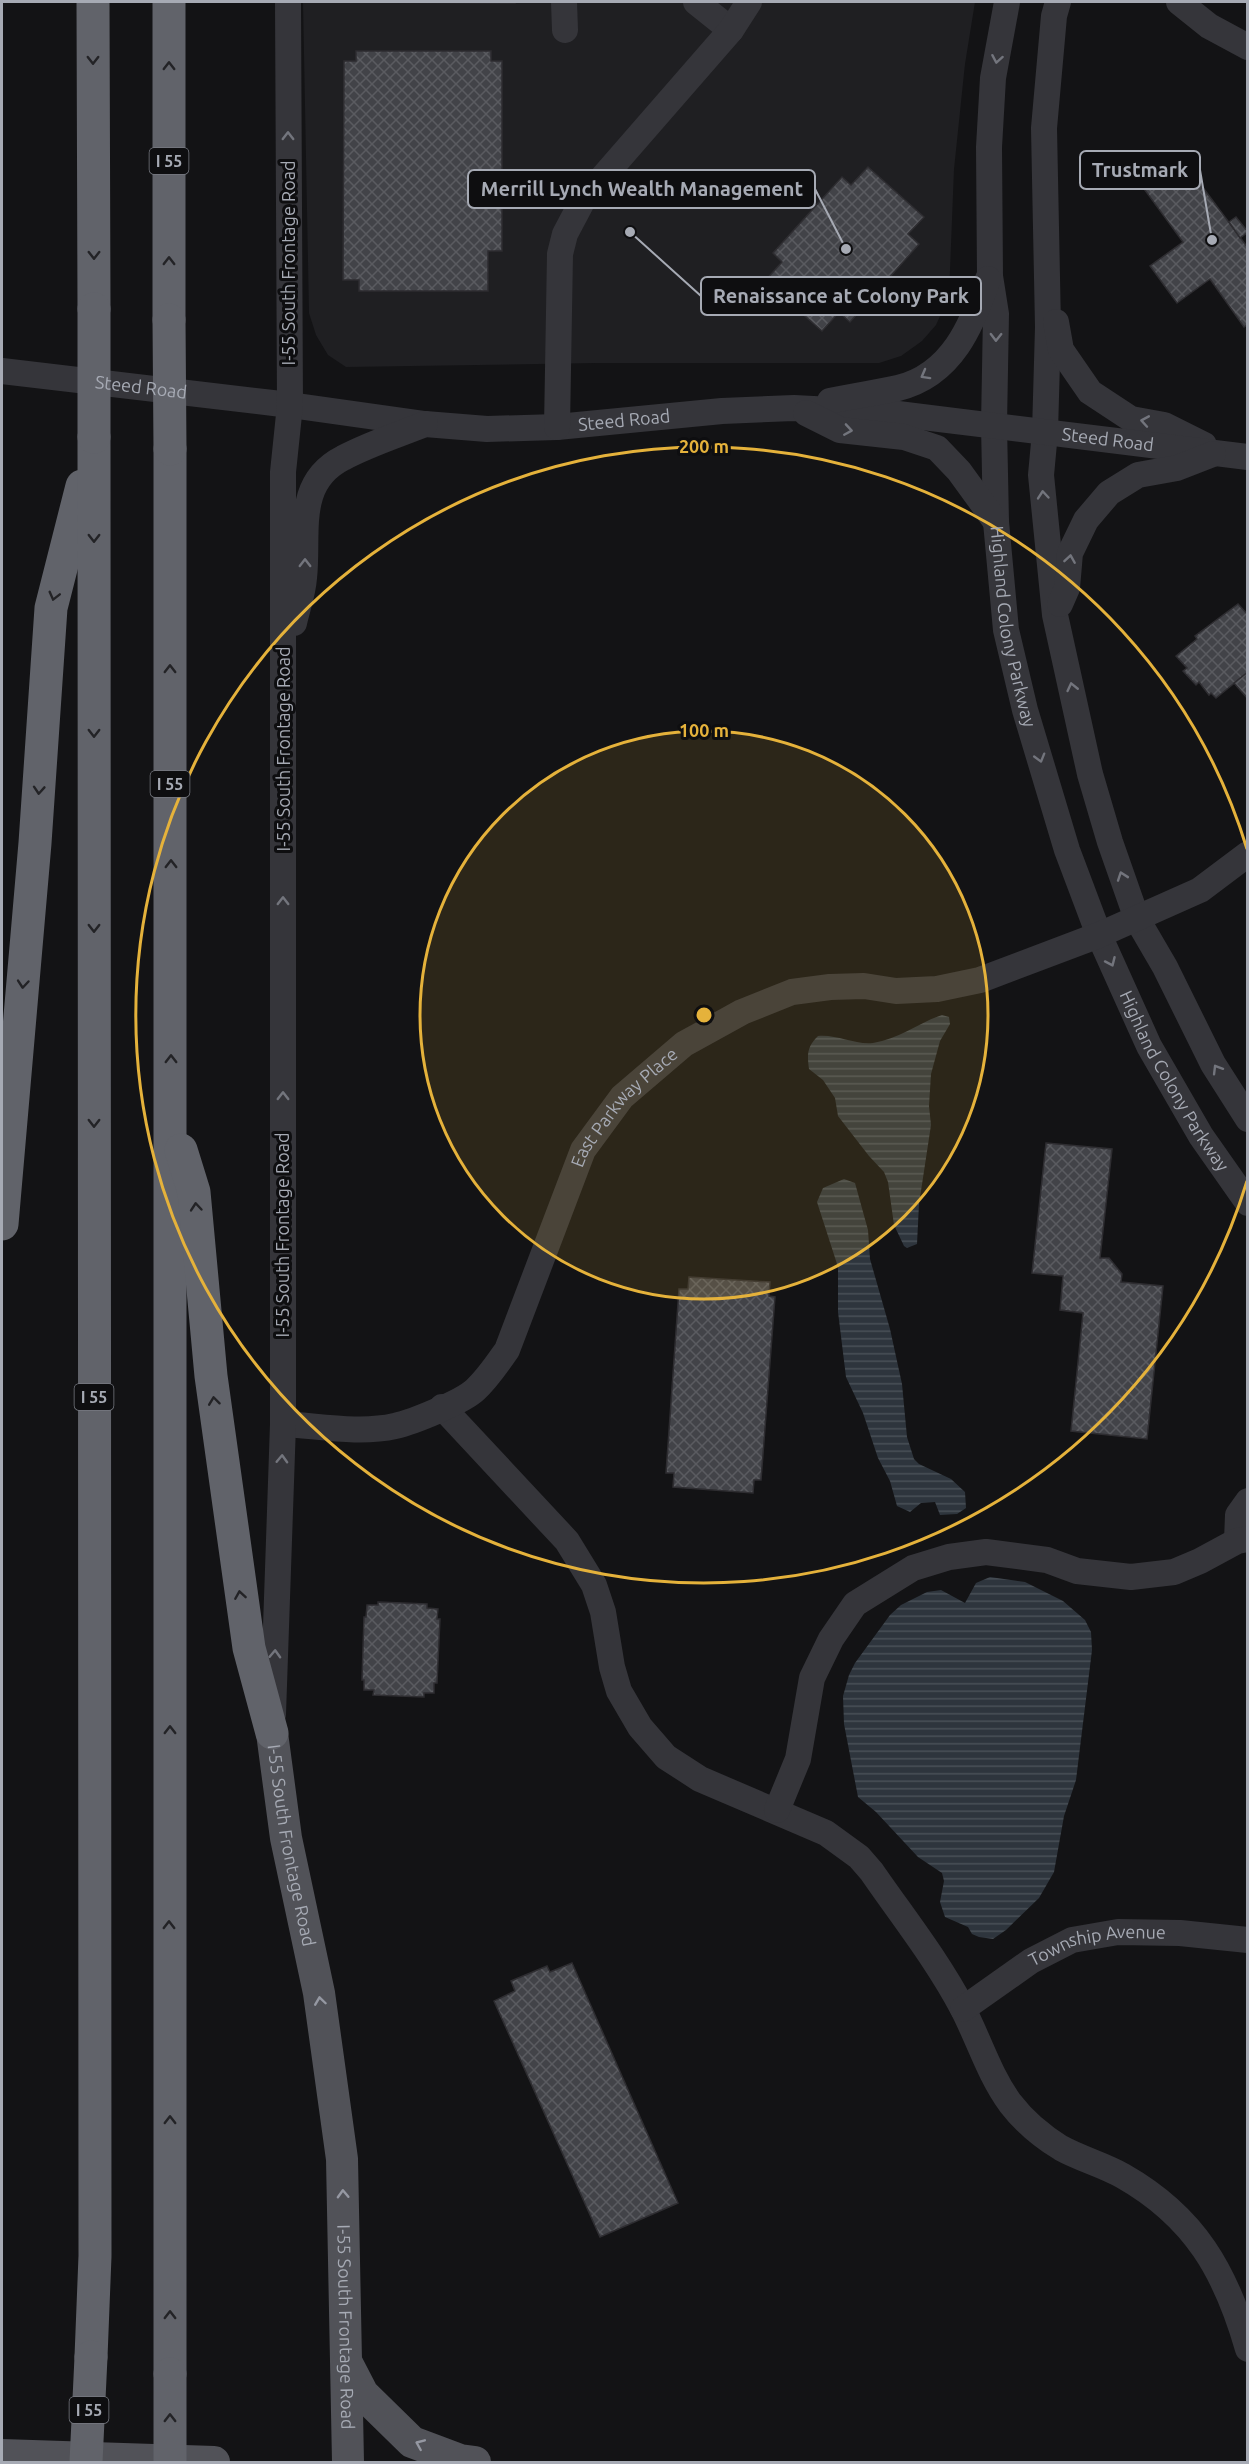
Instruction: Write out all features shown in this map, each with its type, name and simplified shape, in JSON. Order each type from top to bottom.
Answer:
[{"type":"highway","name":"I 55","points":[[86,2463],[95,2256],[93,2]]},
{"type":"highway","name":"I 55","points":[[170,2],[170,2463]]},
{"type":"highway","points":[[2,1224],[34,855],[51,608],[94,437]]},
{"type":"highway","points":[[171,1118],[194,1192],[211,1376],[234,1556],[249,1648],[272,1733]]},
{"type":"main road","name":"I-55 South Frontage Road","points":[[272,1733],[286,1838],[319,1993],[342,2159],[348,2463]]},
{"type":"main road","points":[[347,2363],[363,2394],[412,2442],[460,2460],[475,2463]]},
{"type":"main road","points":[[2,2455],[214,2463]]},
{"type":"street","name":"I-55 South Frontage Road","points":[[272,1733],[284,1424],[283,472],[290,405],[288,2]]},
{"type":"street","points":[[564,2],[565,30]]},
{"type":"street","points":[[696,2],[731,30]]},
{"type":"street","points":[[557,427],[560,254],[573,216],[583,200],[731,30],[749,2]]},
{"type":"street","name":"Highland Colony Parkway","points":[[1007,2],[993,78],[989,147],[990,276],[996,314],[994,425],[996,522],[1006,630],[1025,710],[1067,850],[1099,935],[1149,1046],[1201,1136],[1248,1203]]},
{"type":"street","points":[[1058,2],[1054,16],[1044,128],[1048,280],[1045,432],[1041,475],[1055,615],[1090,774],[1110,842],[1137,919],[1165,967],[1213,1064],[1248,1119]]},
{"type":"street","points":[[1179,2],[1209,26],[1248,47]]},
{"type":"street","points":[[794,408],[900,388],[931,373],[956,350],[975,316],[990,276]]},
{"type":"street","points":[[1048,280],[1061,350],[1090,392],[1131,419],[1164,425],[1217,453]]},
{"type":"street","name":"Steed Road","points":[[2,370],[425,424],[486,429],[557,427],[722,411],[794,408],[890,413],[1248,457]]},
{"type":"street","points":[[794,408],[840,430],[904,437],[937,448],[959,471],[996,522]]},
{"type":"street","points":[[284,662],[304,579],[305,516],[311,495],[326,470],[342,458],[425,424]]},
{"type":"street","points":[[1055,615],[1067,588],[1070,553],[1086,520],[1109,493],[1138,475],[1177,468],[1217,453]]},
{"type":"street","name":"East Parkway Place","points":[[284,1424],[358,1429],[394,1426],[473,1392],[490,1375],[507,1350],[583,1150],[622,1097],[684,1044],[742,1011],[792,992],[830,987],[864,986],[896,991],[937,989],[980,980],[1099,935],[1200,890],[1248,854]]},
{"type":"street","points":[[442,1407],[567,1541],[594,1585],[603,1612],[612,1667],[619,1691],[640,1726],[666,1757],[700,1779],[777,1810],[826,1833],[859,1857],[909,1926],[963,2009],[990,2070],[1010,2103],[1038,2131],[1062,2148],[1123,2176],[1174,2212],[1214,2261],[1236,2309],[1248,2349]]},
{"type":"street","points":[[777,1810],[798,1759],[812,1678],[831,1639],[855,1604],[913,1568],[948,1557],[986,1552],[1047,1560],[1077,1571],[1131,1577],[1174,1572],[1200,1562],[1242,1540],[1238,1515],[1248,1501]]},
{"type":"street","name":"Township Avenue","points":[[963,2009],[1031,1961],[1072,1940],[1118,1932],[1180,1933],[1248,1940]]},
{"type":"shaded area","points":[[303,2],[975,2],[965,64],[954,169],[949,296],[936,325],[922,341],[901,356],[879,363],[596,363],[346,367],[328,355],[316,335],[309,313]]},
{"type":"shaded area","points":[[942,1015],[949,1017],[950,1024],[940,1041],[931,1074],[929,1106],[931,1125],[919,1204],[917,1244],[907,1248],[894,1225],[888,1182],[884,1172],[838,1116],[835,1098],[823,1080],[809,1069],[809,1051],[818,1036],[873,1043],[891,1038]]},
{"type":"shaded area","points":[[844,1179],[855,1183],[868,1230],[870,1259],[890,1329],[902,1384],[907,1437],[914,1459],[919,1464],[951,1479],[965,1492],[966,1508],[957,1514],[940,1515],[935,1502],[921,1503],[910,1512],[897,1506],[890,1481],[878,1458],[863,1413],[846,1377],[838,1312],[838,1267],[817,1202],[823,1188]]},
{"type":"shaded area","points":[[990,1577],[1025,1582],[1063,1601],[1085,1620],[1091,1632],[1092,1650],[1076,1780],[1064,1816],[1054,1872],[1039,1898],[1006,1930],[993,1939],[972,1934],[968,1927],[945,1917],[940,1902],[944,1881],[942,1873],[918,1857],[876,1812],[858,1797],[844,1724],[843,1696],[855,1663],[890,1615],[901,1605],[927,1592],[941,1590],[965,1603],[976,1583]]},
{"type":"building","points":[[354,2],[515,2],[515,3]]},
{"type":"building","points":[[356,51],[491,51],[491,61],[502,61],[502,251],[488,251],[488,291],[359,291],[359,280],[343,280],[344,61],[356,61]]},
{"type":"building","points":[[1178,154],[1248,248],[1248,324],[1244,327],[1210,279],[1177,303],[1150,266],[1183,242],[1139,182]]},
{"type":"building","points":[[868,167],[924,217],[908,234],[919,244],[850,322],[839,312],[822,331],[765,281],[782,262],[773,253],[842,177],[851,185]]},
{"type":"building","points":[[1236,217],[1248,232],[1240,238],[1229,222]]},
{"type":"building","points":[[1238,604],[1248,615],[1248,672],[1216,698],[1211,693],[1209,695],[1199,682],[1196,685],[1183,671],[1187,668],[1176,656],[1197,639],[1195,636]]},
{"type":"building","points":[[1248,672],[1248,699],[1234,683]]},
{"type":"building","points":[[1046,1143],[1112,1149],[1100,1258],[1109,1258],[1122,1274],[1121,1282],[1163,1286],[1147,1439],[1071,1431],[1083,1313],[1060,1310],[1063,1276],[1032,1273]]},
{"type":"building","points":[[689,1277],[770,1282],[769,1296],[775,1297],[761,1480],[754,1480],[753,1493],[673,1487],[674,1473],[666,1473],[679,1289],[688,1289]]},
{"type":"building","points":[[378,1602],[427,1604],[427,1608],[438,1609],[437,1619],[440,1619],[437,1683],[434,1683],[434,1693],[424,1693],[424,1697],[373,1695],[374,1690],[364,1690],[364,1680],[362,1680],[364,1617],[366,1617],[367,1605],[378,1605]]},
{"type":"building","points":[[572,1963],[678,2203],[600,2237],[494,2001],[515,1991],[511,1981],[547,1966],[550,1972]]},
{"type":"place","name":"Renaissance at Colony Park","points":[[630,232]]},
{"type":"place","name":"Trustmark","points":[[1212,240]]},
{"type":"place","name":"Merrill Lynch Wealth Management","points":[[846,249]]}]
